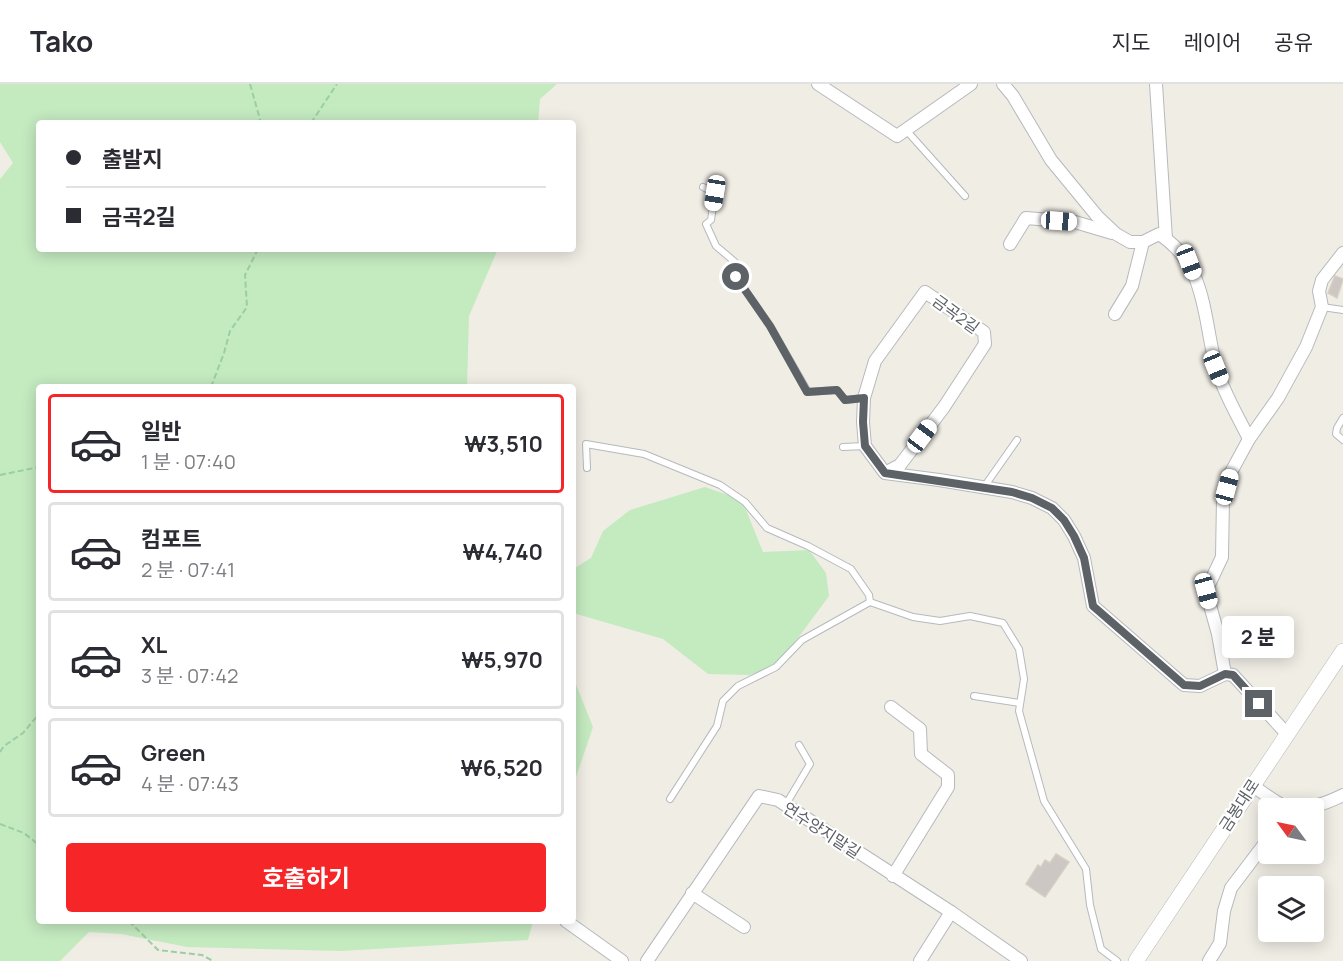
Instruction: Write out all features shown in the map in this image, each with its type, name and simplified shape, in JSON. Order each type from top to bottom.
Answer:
[{"type":"street","points":[[818,84],[897,136],[971,84]]},
{"type":"street","points":[[1003,84],[1013,96],[1051,160],[1097,216],[1116,234]]},
{"type":"street","points":[[1156,84],[1166,239]]},
{"type":"street","points":[[1010,244],[1026,218],[1075,222],[1116,234],[1130,242],[1143,242],[1159,234],[1166,239],[1189,262],[1206,316],[1216,368],[1249,439]]},
{"type":"street","points":[[1115,314],[1132,286],[1143,242]]},
{"type":"street","points":[[1225,674],[1218,634],[1206,591],[1222,556],[1223,499],[1230,474],[1249,439],[1278,398],[1306,347],[1322,307],[1318,291],[1322,280],[1343,253]]},
{"type":"street","name":"금곡2길","points":[[865,446],[864,398],[875,361],[925,292],[984,332],[985,344],[944,407],[900,465],[885,473]]},
{"type":"street","points":[[865,446],[885,473],[984,487],[1032,498],[1052,508],[1074,536],[1084,558],[1093,606],[1184,685],[1200,686],[1225,674],[1233,675],[1286,733]]},
{"type":"street","name":"금봉대로","points":[[1136,961],[1286,733],[1343,651]]},
{"type":"street","points":[[891,707],[920,729],[921,754],[948,775],[948,787],[893,876]]},
{"type":"street","points":[[1252,785],[1272,798]]},
{"type":"street","points":[[1324,804],[1343,795]]},
{"type":"street","name":"연수양지말길","points":[[652,959],[692,893],[759,796],[772,798],[785,806],[951,912],[1021,961]]},
{"type":"street","points":[[1209,961],[1220,943],[1224,911],[1231,888],[1258,852]]},
{"type":"street","points":[[692,893],[744,927]]},
{"type":"street","points":[[920,961],[951,912]]},
{"type":"street","points":[[570,924],[622,961]]},
{"type":"lane","points":[[906,130],[965,196]]},
{"type":"lane","points":[[703,187],[715,193],[711,220],[706,224],[716,246],[735,262],[736,277],[770,326],[807,392],[837,390],[845,400],[864,398]]},
{"type":"lane","points":[[1322,307],[1343,310]]},
{"type":"lane","points":[[1343,418],[1336,434],[1343,440]]},
{"type":"lane","points":[[984,487],[1017,440]]},
{"type":"lane","points":[[587,468],[586,444],[644,454],[720,485],[745,502],[767,528],[852,569],[869,595],[870,602]]},
{"type":"lane","points":[[843,447],[865,446]]},
{"type":"lane","points":[[670,799],[717,726],[723,701],[738,686],[776,667],[802,640],[870,602],[913,617],[940,621],[970,616],[1003,624],[1019,649],[1024,679],[1019,711],[1044,801],[1086,869],[1090,905],[1101,949],[1117,961]]},
{"type":"lane","points":[[974,696],[1020,703]]},
{"type":"lane","points":[[785,806],[810,764],[799,745]]},
{"type":"path","points":[[250,84],[260,120]]},
{"type":"path","points":[[313,120],[337,84]]},
{"type":"path","points":[[212,384],[230,331],[248,307],[246,275],[257,252]]},
{"type":"path","points":[[0,475],[36,468]]},
{"type":"path","points":[[0,752],[4,746],[23,733],[36,718]]},
{"type":"path","points":[[0,824],[24,832],[36,842]]},
{"type":"path","points":[[132,924],[158,950],[202,955],[213,961]]},
{"type":"green space","points":[[0,84],[557,84],[540,99],[538,120],[36,120],[36,252],[497,252],[469,316],[467,384],[36,384],[36,924],[532,924],[528,940],[341,951],[187,947],[121,934],[89,932],[60,961],[0,961],[0,179],[13,163],[0,142]]},
{"type":"green space","points":[[705,487],[742,500],[763,552],[809,550],[826,573],[829,596],[778,665],[750,675],[708,674],[663,639],[576,614],[576,567],[591,558],[603,531],[630,510]]},
{"type":"green space","points":[[576,684],[593,727],[576,777]]},
{"type":"building","points":[[1335,276],[1343,279],[1337,298],[1328,293]]},
{"type":"building","points":[[1056,854],[1069,862],[1045,897],[1026,884],[1038,865],[1041,867],[1045,860],[1050,863]]},
{"type":"route","points":[[736,277],[770,326],[807,392],[837,390],[845,400],[864,398],[865,446],[885,473],[1012,492],[1032,498],[1052,508],[1064,520],[1084,558],[1093,606],[1184,685],[1200,686],[1225,674],[1233,675],[1259,704]]}]
